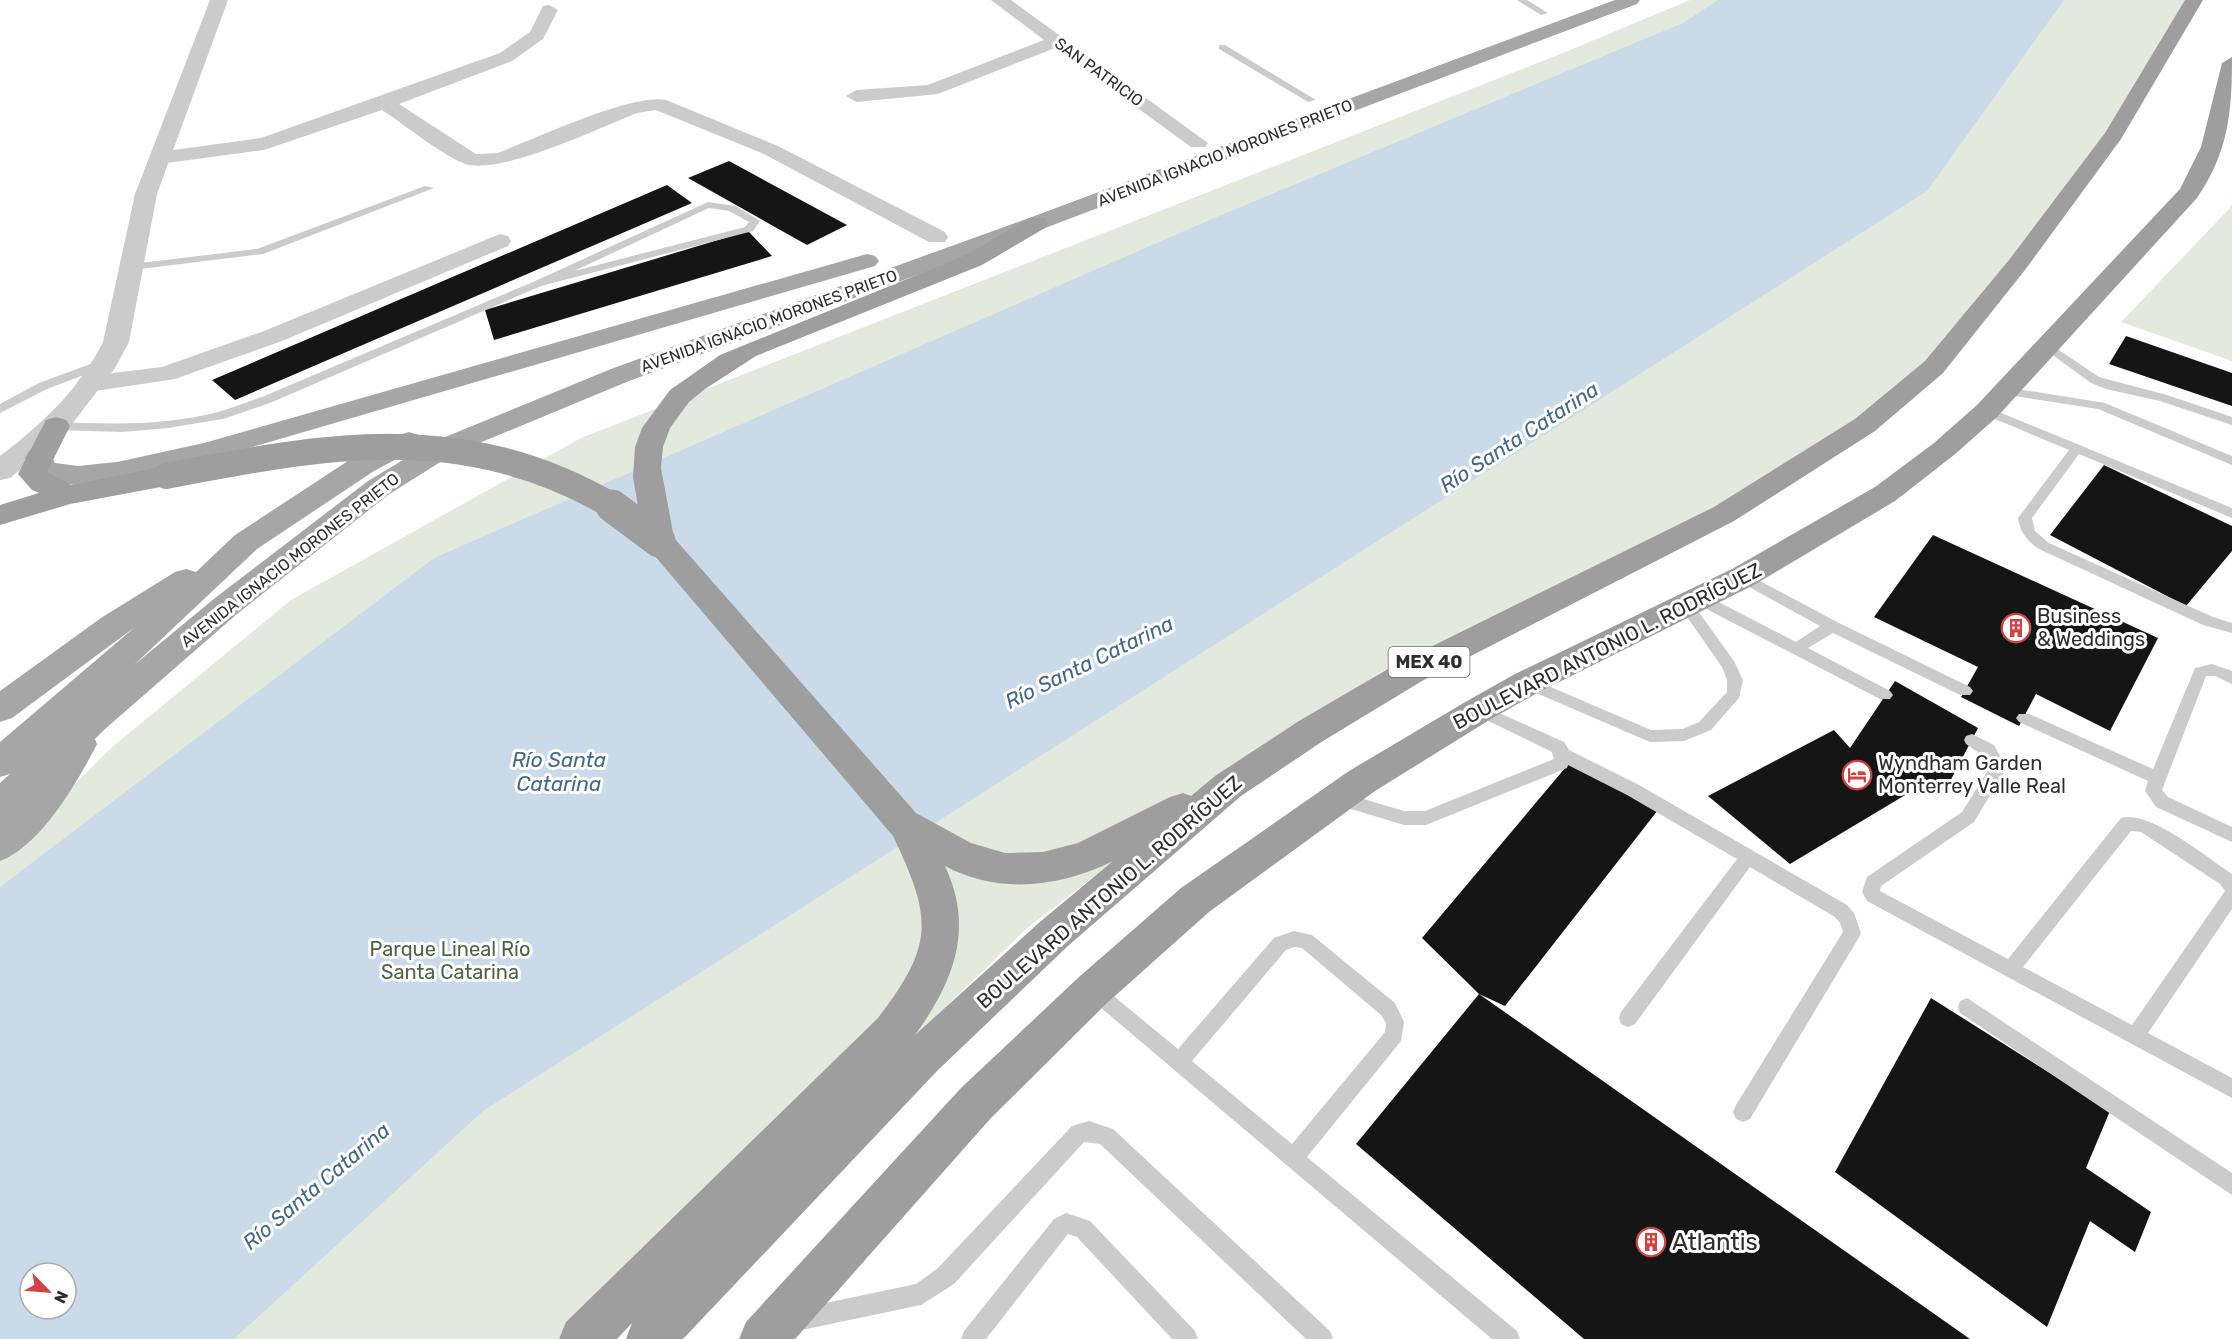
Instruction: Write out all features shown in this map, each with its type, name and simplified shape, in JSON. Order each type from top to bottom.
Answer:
[{"type":"highway","name":"BOULEVARD ANTONIO L. RODRÍGUEZ","points":[[650,1339],[922,1057],[1055,933],[1228,786],[1311,731],[1410,672],[1724,514],[1865,425],[1934,368],[2017,265],[2114,135],[2194,0]]},
{"type":"highway","name":"BOULEVARD ANTONIO L. RODRÍGUEZ","points":[[770,1332],[976,1103],[1093,990],[1195,900],[1337,798],[1479,710],[1527,683],[1743,577],[1885,494],[1944,449],[1996,401],[2189,194],[2204,171],[2216,139],[2230,80]]},
{"type":"highway","points":[[659,541],[659,520],[652,504],[647,468],[650,447],[657,426],[669,408],[714,367],[793,332],[974,260],[1037,223]]},
{"type":"highway","points":[[56,426],[32,474],[33,477],[68,495]]},
{"type":"highway","points":[[0,515],[68,495],[299,450],[346,445],[433,445],[527,465],[550,474],[606,503],[648,530],[905,825],[938,893],[941,932],[935,961],[920,996],[893,1032],[583,1339]]},
{"type":"highway","points":[[905,825],[962,857],[1005,869],[1042,868],[1085,857],[1228,786]]},
{"type":"main road","name":"AVENIDA IGNACIO MORONES PRIETO","points":[[1070,189],[1578,0]]},
{"type":"main road","name":"AVENIDA IGNACIO MORONES PRIETO","points":[[0,805],[93,719],[226,606],[378,488],[443,448],[620,375],[1037,223],[1631,0]]},
{"type":"main road","name":"AVENIDA IGNACIO MORONES PRIETO","points":[[911,245],[959,229]]},
{"type":"main road","name":"AVENIDA IGNACIO MORONES PRIETO","points":[[0,763],[191,596],[246,542],[364,464],[427,431],[876,258],[679,311],[258,437],[169,459],[116,471],[62,476],[42,468],[39,458]]},
{"type":"main road","points":[[0,709],[112,626],[246,542]]},
{"type":"main road","points":[[0,845],[50,795],[67,769],[93,719]]},
{"type":"street","points":[[0,471],[56,426],[106,362],[116,342],[146,194],[219,0]]},
{"type":"street","name":"SAN PATRICIO","points":[[1000,0],[1198,143]]},
{"type":"street","points":[[159,158],[264,144],[384,103],[506,57],[537,35],[549,10]]},
{"type":"street","points":[[855,96],[931,90],[1056,42]]},
{"type":"street","points":[[384,103],[470,159],[484,161],[502,158],[633,108],[656,104],[666,106],[771,150],[937,237]]},
{"type":"street","points":[[89,384],[166,374],[273,336],[501,241]]},
{"type":"lane","points":[[1521,0],[1544,13]]},
{"type":"lane","points":[[1222,47],[1311,100]]},
{"type":"lane","points":[[132,267],[258,252],[429,188]]},
{"type":"lane","points":[[56,426],[122,428],[219,416],[266,400],[537,284],[708,206],[732,208],[755,221],[749,229],[537,284]]},
{"type":"lane","points":[[2047,346],[2095,380],[2110,386],[2163,398],[2232,421]]},
{"type":"lane","points":[[0,409],[43,386],[106,362]]},
{"type":"lane","points":[[2101,405],[2110,386]]},
{"type":"lane","points":[[1996,401],[2101,405],[2232,461]]},
{"type":"lane","points":[[1996,401],[2077,448],[2232,513]]},
{"type":"lane","points":[[2077,448],[2025,518],[2027,531],[2033,538],[2044,546],[2198,616],[2232,628]]},
{"type":"lane","points":[[1743,577],[1832,626],[1965,691]]},
{"type":"lane","points":[[1691,601],[1796,649],[1885,695]]},
{"type":"lane","points":[[1527,683],[1650,736],[1684,735],[1705,726],[1734,694],[1735,680],[1729,665],[1691,601]]},
{"type":"lane","points":[[1796,649],[1832,626]]},
{"type":"lane","points":[[2232,678],[2218,671],[2205,669],[2200,672],[2157,778],[2154,791],[2162,802],[2232,835]]},
{"type":"lane","points":[[1479,710],[1558,747],[1563,755],[1633,790],[1841,911],[1848,919],[1852,933],[1743,1112]]},
{"type":"lane","points":[[2024,718],[2157,778]]},
{"type":"lane","points":[[1972,740],[1988,750],[1998,767],[1968,817],[1874,882],[1871,892],[1878,900],[2232,1088]]},
{"type":"lane","points":[[1337,798],[1404,818],[1426,818],[1561,763],[1563,755]]},
{"type":"lane","points":[[2010,970],[2127,823],[2145,826],[2226,879],[2232,887]]},
{"type":"lane","points":[[1628,1018],[1748,857]]},
{"type":"lane","points":[[2134,1036],[2232,895]]},
{"type":"lane","points":[[1179,1062],[1280,944],[1294,939],[1306,941],[1388,1010],[1395,1022],[1394,1035],[1293,1158]]},
{"type":"lane","points":[[1093,990],[1509,1339]]},
{"type":"lane","points":[[1967,1007],[2232,1185]]},
{"type":"lane","points":[[770,1332],[921,1294],[946,1276],[1079,1133],[1089,1131],[1106,1136],[1322,1339]]},
{"type":"lane","points":[[972,1339],[1066,1223],[1083,1228],[1187,1339]]},
{"type":"green space","name":"Río Santa Catarina","points":[[1690,0],[2192,0],[2110,140],[1969,324],[1878,412],[1767,486],[1379,673],[1202,793],[1026,929],[604,1339],[0,1339],[0,858],[111,748],[291,600],[581,438],[1558,55]]},
{"type":"green space","points":[[2232,204],[2232,361],[2121,322],[2229,209]]},
{"type":"water","name":"Río Santa Catarina","points":[[1718,0],[2064,0],[1927,191],[483,1111],[234,1339],[0,1339],[0,887],[434,558],[1214,218],[1683,23]]},
{"type":"building","points":[[729,161],[847,225],[807,245],[688,178]]},
{"type":"building","points":[[667,185],[692,203],[235,400],[212,380]]},
{"type":"building","points":[[748,231],[772,256],[494,340],[485,310]]},
{"type":"building","points":[[2126,336],[2232,373],[2232,406],[2109,364]]},
{"type":"building","points":[[2104,465],[2232,526],[2232,551],[2186,606],[2050,535]]},
{"type":"building","name":"Business & Weddings","points":[[1933,535],[2158,638],[2110,731],[2036,694],[2019,726],[1961,697],[1978,667],[1874,617]]},
{"type":"building","points":[[1895,681],[1978,728],[1945,791],[1922,785],[1790,864],[1708,796],[1834,730],[1850,748]]},
{"type":"building","points":[[1571,761],[1658,810],[1505,1006],[1479,994],[1422,938]]},
{"type":"building","name":"Atlantis","points":[[1479,994],[1970,1339],[1584,1339],[1356,1144]]},
{"type":"building","points":[[1931,998],[2110,1111],[2086,1168],[2151,1212],[2135,1252],[2090,1221],[2047,1327],[1835,1172]]},
{"type":"place","name":"Business & Weddings","points":[[2016,628]]},
{"type":"place","name":"Wyndham Garden Monterrey Valle Real","points":[[1857,775]]},
{"type":"place","name":"Atlantis","points":[[1651,1242]]},
{"type":"park label","name":"Parque Lineal Río Santa Catarina","points":[[450,960]]}]
